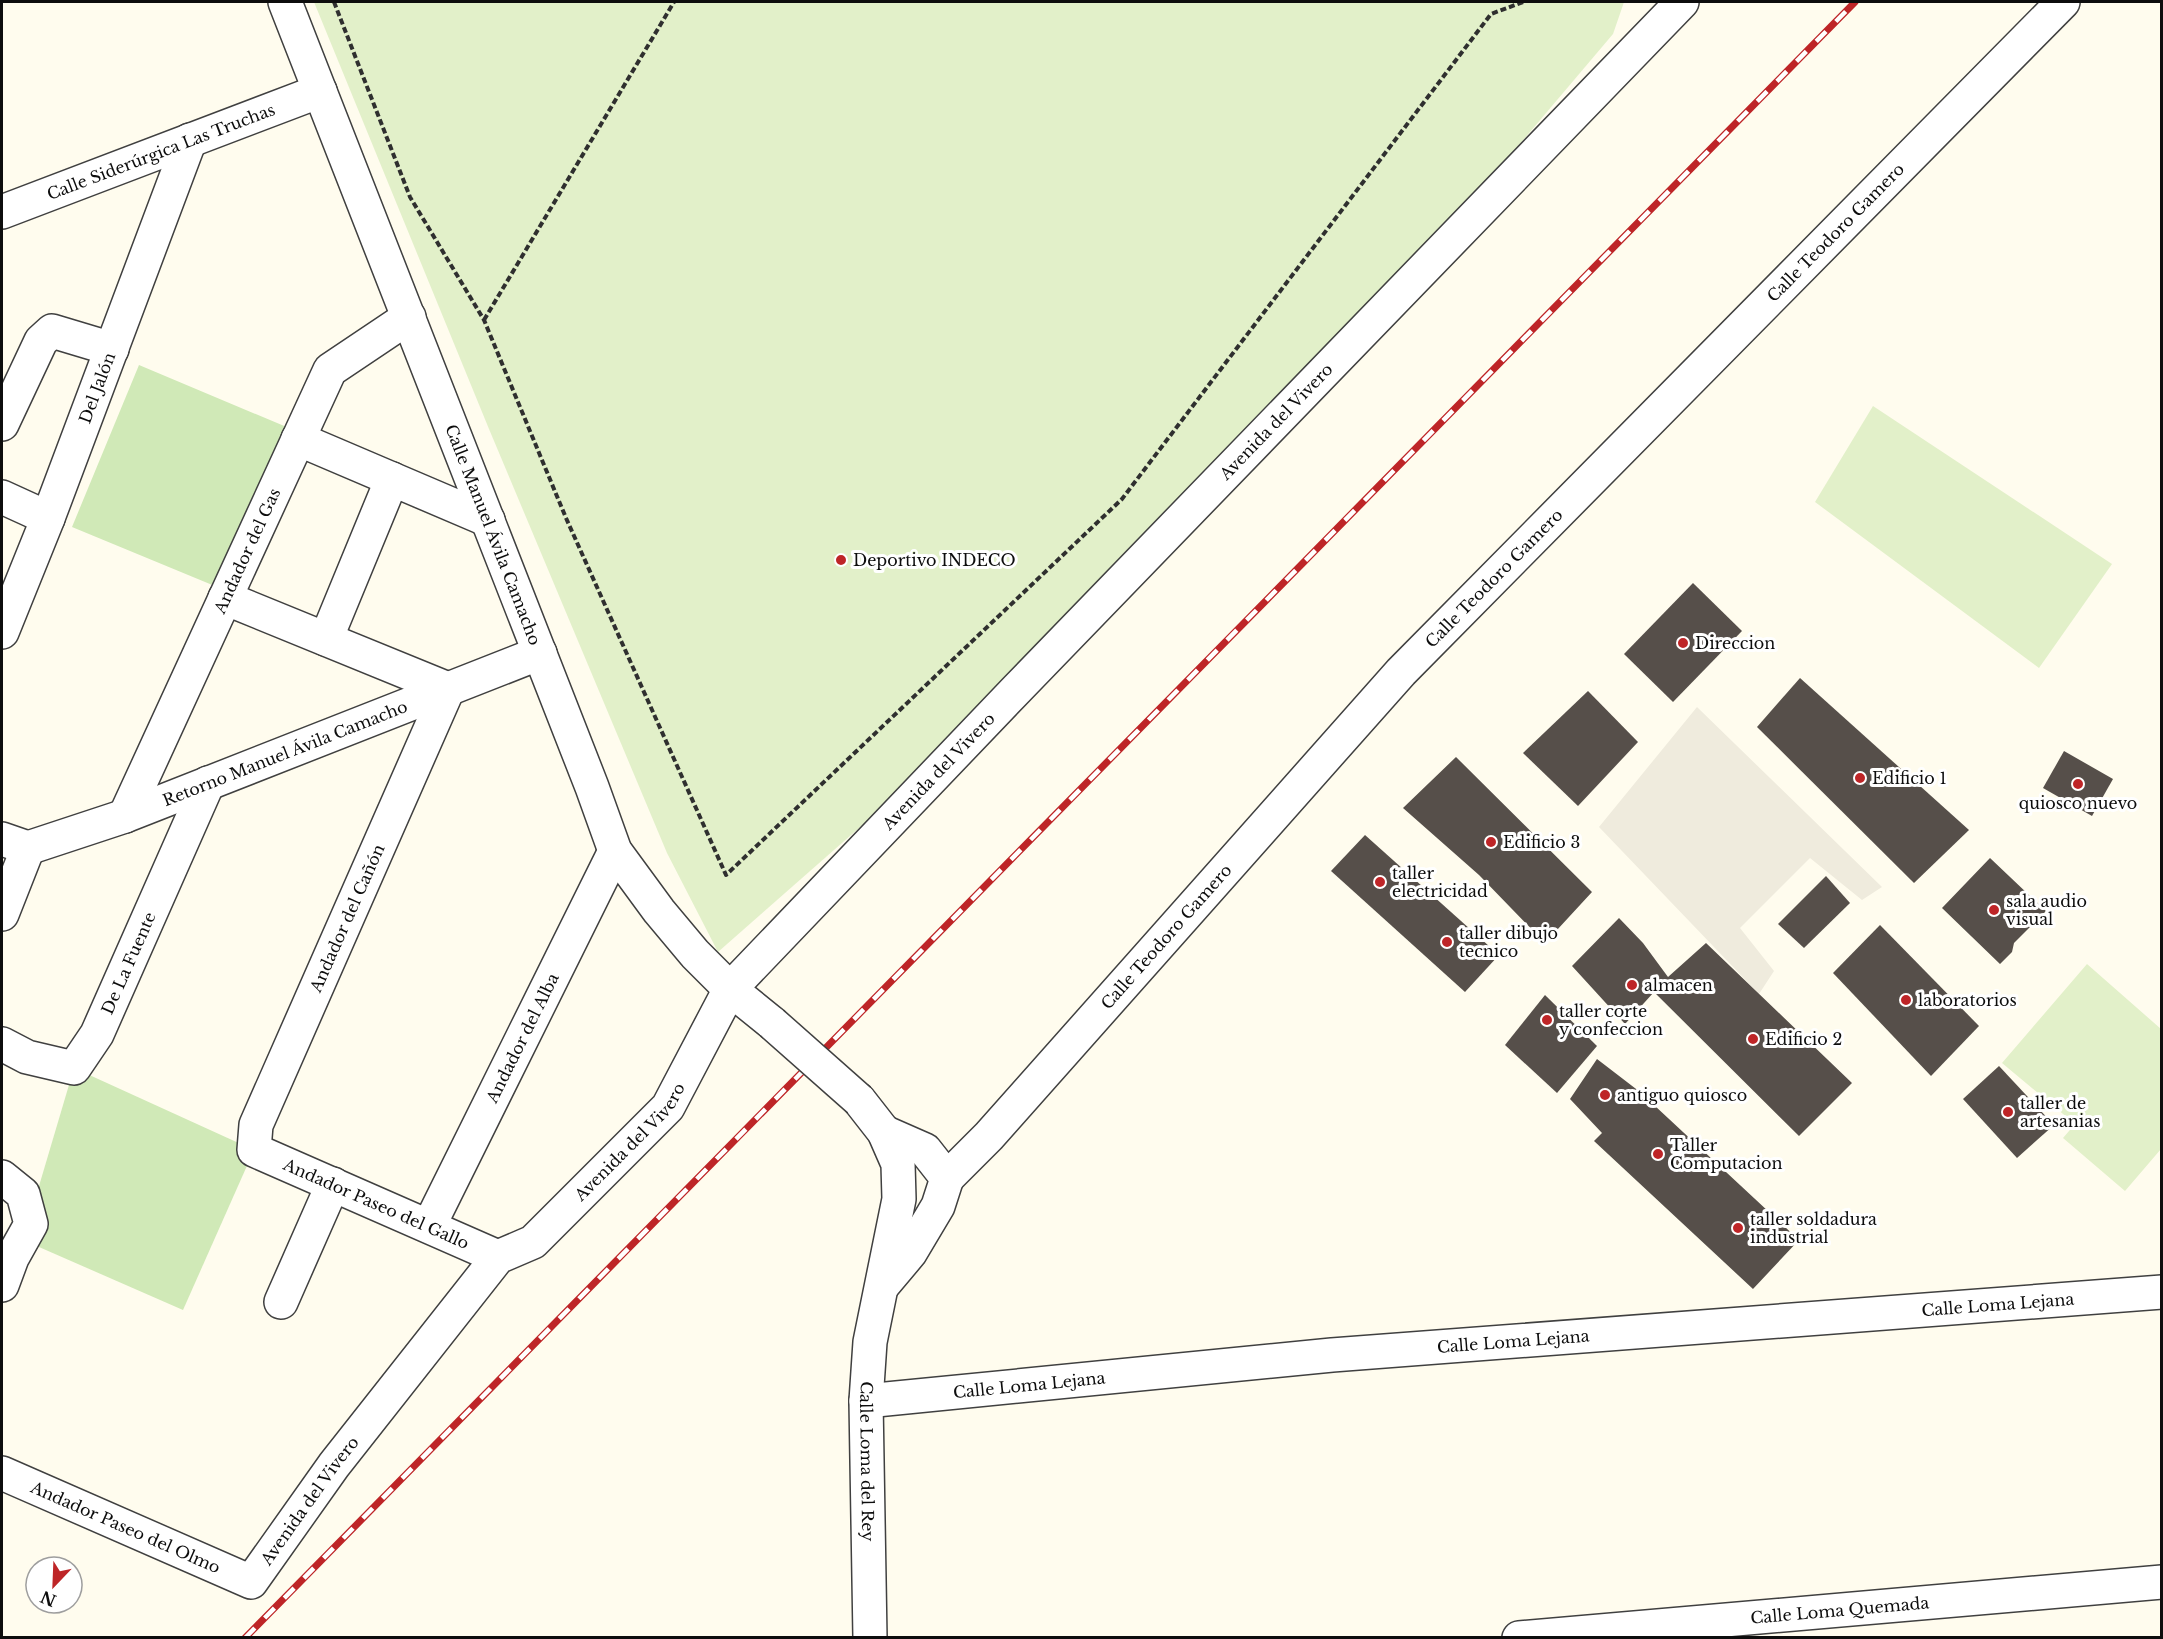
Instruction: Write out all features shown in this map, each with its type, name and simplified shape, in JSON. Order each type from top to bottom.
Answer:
[{"type":"street","name":"Calle Manuel Ávila Camacho","points":[[285,2],[489,520],[615,851],[659,911],[695,954],[730,989],[772,1023]]},
{"type":"street","name":"Avenida del Vivero","points":[[251,1582],[334,1465],[498,1257],[533,1242],[668,1107],[730,989],[1016,690],[1683,2]]},
{"type":"street","name":"Calle Teodoro Gamero","points":[[947,1178],[989,1136],[1401,672],[2063,2]]},
{"type":"street","name":"Calle Siderúrgica Las Truchas","points":[[2,212],[320,91]]},
{"type":"street","name":"Del Jalón","points":[[2,632],[48,518],[190,140]]},
{"type":"street","name":"Andador del Gas","points":[[125,816],[330,370],[409,317]]},
{"type":"street","points":[[2,424],[41,341],[52,331],[112,349]]},
{"type":"street","points":[[298,439],[489,520]]},
{"type":"street","points":[[326,639],[392,479]]},
{"type":"street","points":[[2,497],[48,518]]},
{"type":"street","points":[[225,598],[448,689]]},
{"type":"street","name":"Retorno Manuel Ávila Camacho","points":[[15,843],[125,816],[540,652]]},
{"type":"street","name":"Andador del Cañón","points":[[254,1150],[256,1125],[448,689]]},
{"type":"street","name":"De La Fuente","points":[[2,1044],[27,1057],[74,1068],[97,1034],[208,783]]},
{"type":"street","points":[[2,914],[15,843]]},
{"type":"street","name":"Andador del Alba","points":[[429,1226],[615,851]]},
{"type":"street","name":"Calle Loma del Rey","points":[[772,1023],[859,1100],[884,1132],[898,1164],[899,1199],[870,1342],[866,1401],[870,1638]]},
{"type":"street","name":"Calle Loma del Rey","points":[[884,1132],[924,1150],[947,1178]]},
{"type":"street","name":"Andador Paseo del Gallo","points":[[254,1150],[498,1257]]},
{"type":"street","points":[[2,1177],[23,1194],[31,1224],[12,1258],[2,1285]]},
{"type":"street","points":[[880,1288],[910,1253],[938,1206],[947,1178]]},
{"type":"street","points":[[281,1302],[333,1184]]},
{"type":"street","name":"Calle Loma Lejana","points":[[866,1401],[1332,1355],[2162,1292]]},
{"type":"street","name":"Andador Paseo del Olmo","points":[[2,1473],[251,1582]]},
{"type":"street","name":"Calle Loma Quemada","points":[[1519,1638],[2162,1582]]},
{"type":"path","points":[[334,2],[410,197],[484,320],[566,518],[726,875],[1122,499],[1491,14],[1523,2]]},
{"type":"path","points":[[484,320],[674,2]]},
{"type":"green space","name":"Deportivo INDECO","points":[[314,2],[1624,2],[1613,34],[1446,231],[1016,690],[718,952],[667,853],[489,429]]},
{"type":"green space","points":[[139,365],[289,428],[222,589],[72,527]]},
{"type":"green space","points":[[1873,406],[2112,564],[2039,668],[1815,502]]},
{"type":"green space","points":[[2087,964],[2161,1029],[2161,1149],[2125,1191],[2063,1138],[2075,1124],[2002,1063]]},
{"type":"green space","points":[[74,1068],[254,1150],[183,1310],[23,1240]]},
{"type":"shaded area","points":[[1697,707],[1882,887],[1862,900],[1810,858],[1740,928],[1774,971],[1759,994],[1599,827]]},
{"type":"building","name":"Direccion","points":[[1693,583],[1742,631],[1673,702],[1624,654]]},
{"type":"building","name":"Edificio 1","points":[[1800,678],[1969,830],[1914,883],[1757,727]]},
{"type":"building","points":[[1588,691],[1638,742],[1578,806],[1523,753]]},
{"type":"building","name":"quiosco nuevo","points":[[2064,751],[2113,779],[2092,816],[2043,788]]},
{"type":"building","name":"Edificio 3","points":[[1456,757],[1592,892],[1545,943],[1479,875],[1403,808]]},
{"type":"building","points":[[1365,835],[1499,955],[1465,992],[1331,871]]},
{"type":"building","name":"sala audio visual","points":[[1990,858],[2046,911],[2014,943],[2012,952],[2000,964],[1942,908]]},
{"type":"building","points":[[1826,876],[1850,903],[1804,948],[1778,924]]},
{"type":"building","name":"Edificio 2","points":[[1619,918],[1643,943],[1668,977],[1706,943],[1852,1083],[1799,1136],[1654,992],[1625,1024],[1572,966]]},
{"type":"building","name":"laboratorios","points":[[1880,925],[1979,1026],[1931,1076],[1833,973]]},
{"type":"building","name":"taller corte y confeccion","points":[[1545,995],[1597,1046],[1557,1093],[1505,1045]]},
{"type":"building","points":[[1597,1059],[1640,1092],[1799,1240],[1753,1289],[1594,1141],[1602,1133],[1570,1099]]},
{"type":"building","name":"taller de artesanias","points":[[1999,1066],[2054,1125],[2017,1158],[1963,1099]]},
{"type":"railway","points":[[245,1638],[1855,2]]},
{"type":"place","name":"Deportivo INDECO","points":[[841,560]]},
{"type":"place","name":"Direccion","points":[[1683,643]]},
{"type":"place","name":"Edificio 1","points":[[1860,778]]},
{"type":"place","name":"quiosco nuevo","points":[[2078,784]]},
{"type":"place","name":"Edificio 3","points":[[1491,842]]},
{"type":"place","name":"taller electricidad","points":[[1380,882]]},
{"type":"place","name":"sala audio visual","points":[[1994,910]]},
{"type":"place","name":"taller dibujo tecnico","points":[[1447,942]]},
{"type":"place","name":"almacen","points":[[1632,985]]},
{"type":"place","name":"laboratorios","points":[[1906,1000]]},
{"type":"place","name":"taller corte y confeccion","points":[[1547,1020]]},
{"type":"place","name":"Edificio 2","points":[[1753,1039]]},
{"type":"place","name":"antiguo quiosco","points":[[1605,1095]]},
{"type":"place","name":"taller de artesanias","points":[[2008,1112]]},
{"type":"place","name":"Taller Computacion","points":[[1658,1154]]},
{"type":"place","name":"taller soldadura industrial","points":[[1738,1228]]}]
